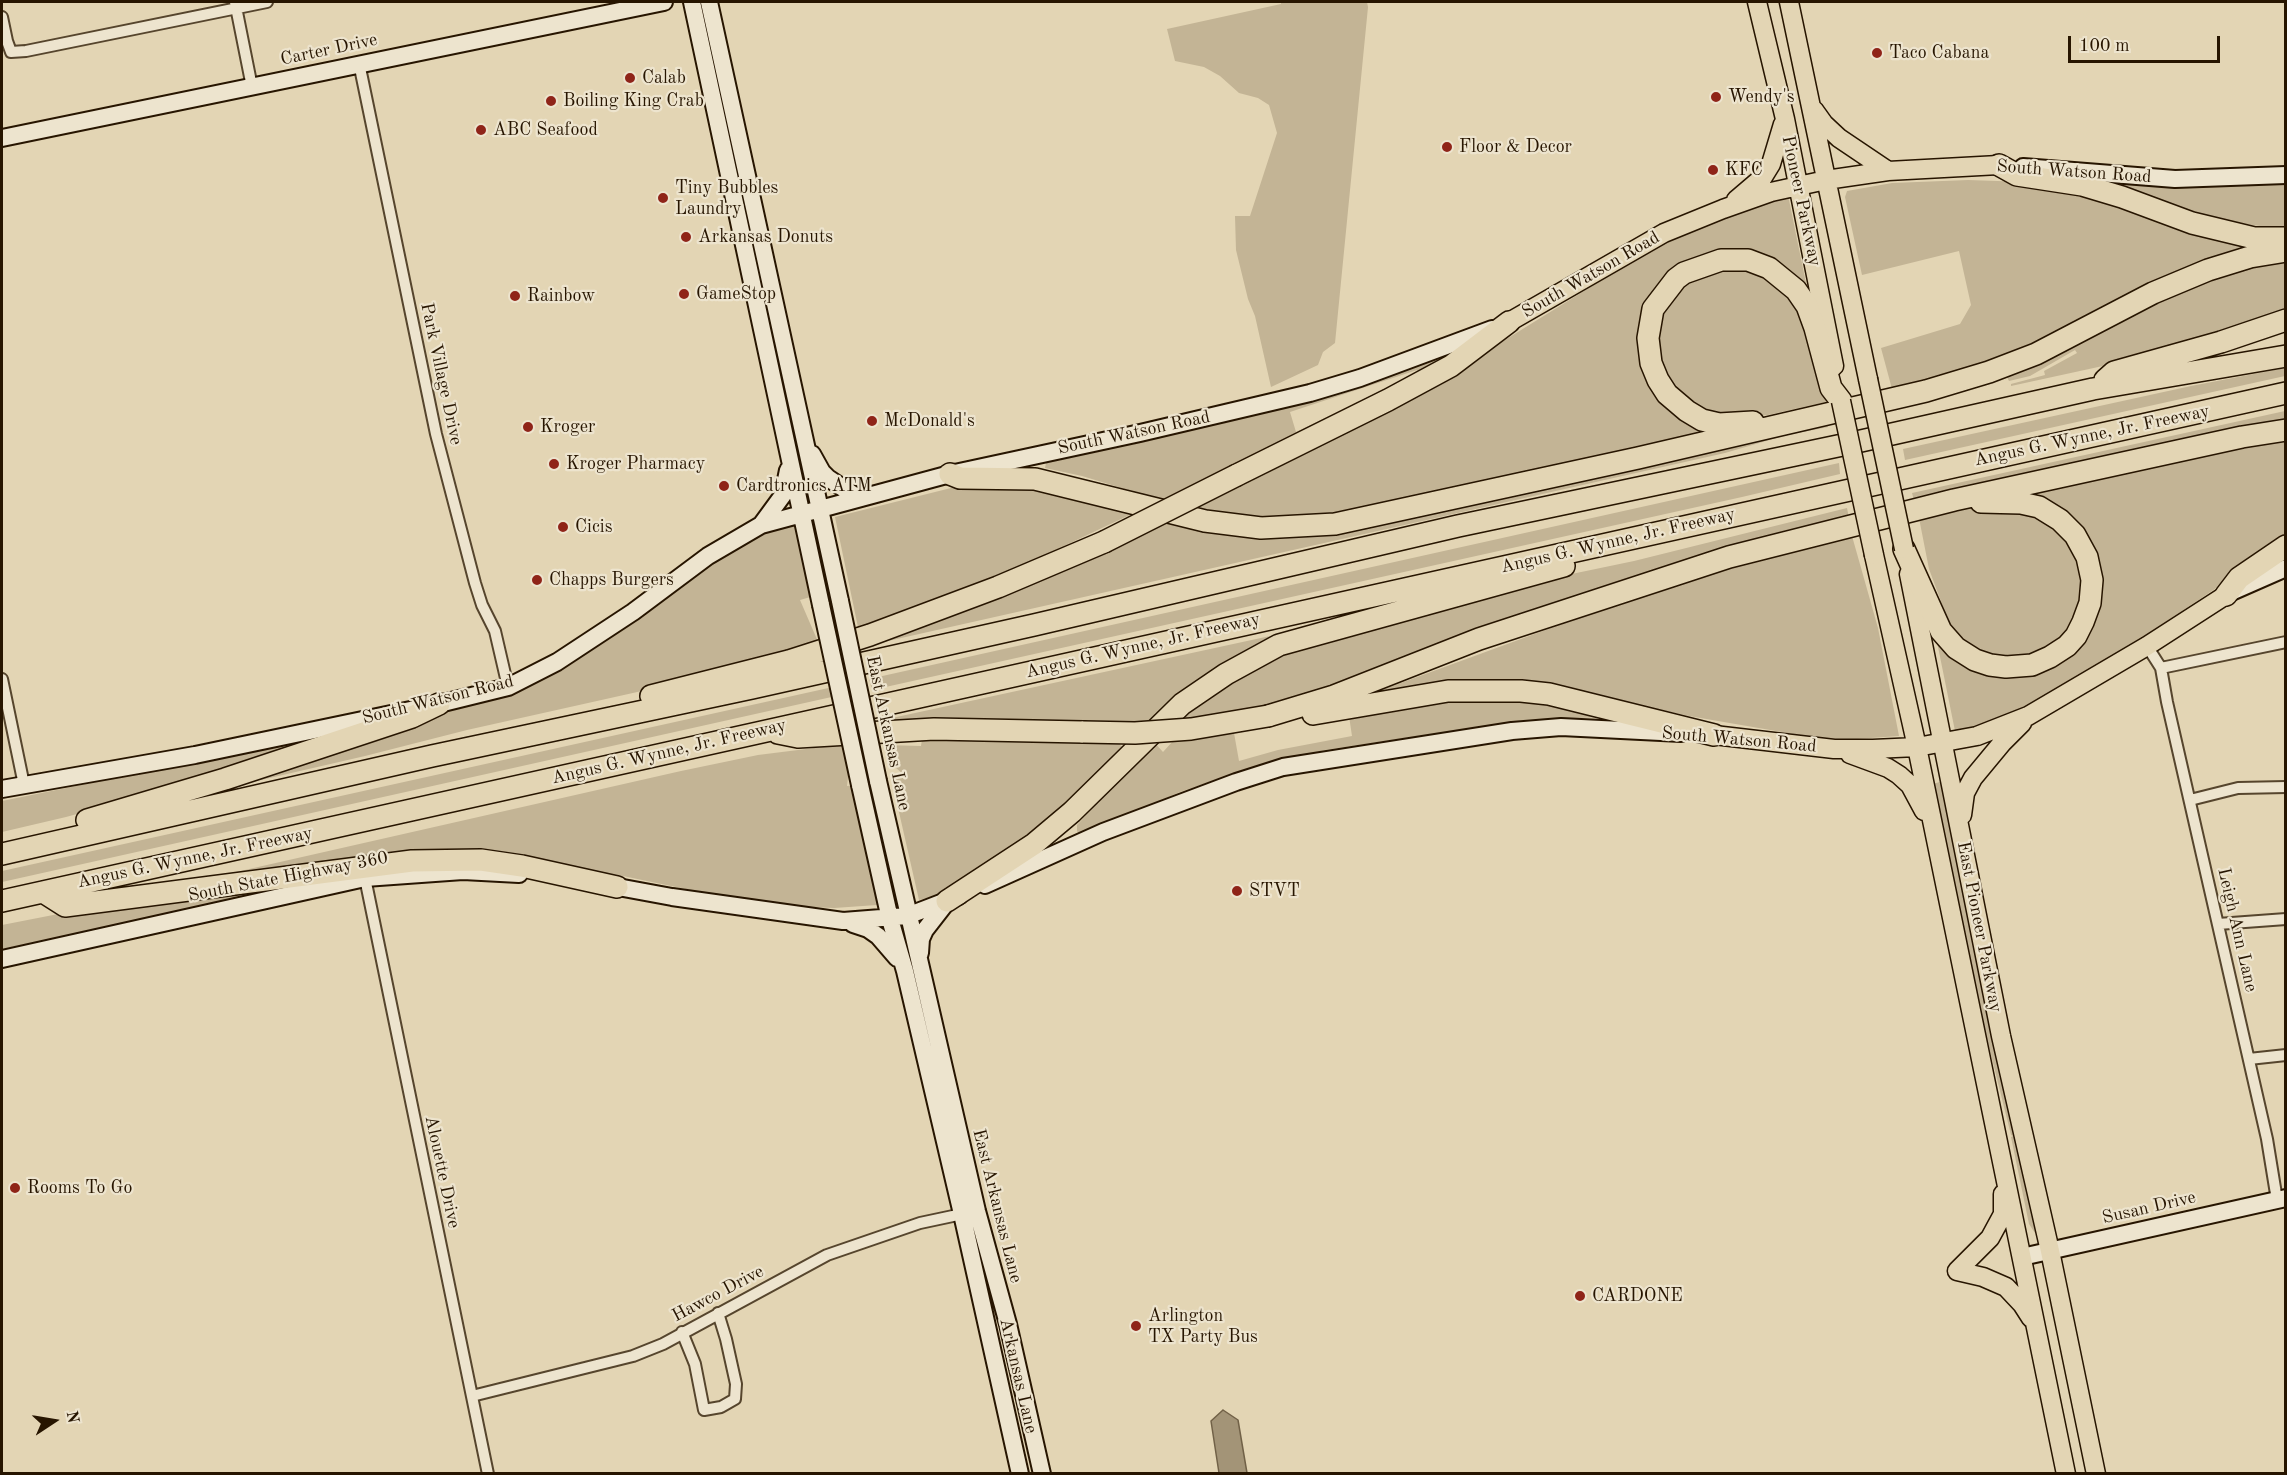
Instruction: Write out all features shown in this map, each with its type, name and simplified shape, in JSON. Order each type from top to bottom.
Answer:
[{"type":"highway","points":[[1999,165],[2017,176],[2082,185],[2192,223],[2254,238],[2286,238]]},
{"type":"highway","points":[[950,474],[960,478],[1035,479],[1205,521],[1261,528],[1315,526],[1369,517],[1926,391],[1989,372],[2036,354],[2153,293],[2208,270],[2286,251]]},
{"type":"highway","points":[[1792,423],[1776,420],[1719,424],[1702,420],[1667,394],[1651,363],[1648,338],[1653,309],[1676,279],[1705,264],[1737,259],[1769,268],[1781,276],[1796,290],[1807,306],[1831,388],[1839,392]]},
{"type":"highway","points":[[2093,389],[2114,372],[2221,342],[2286,320]]},
{"type":"highway","points":[[590,723],[621,704],[789,661],[870,635],[998,587],[1104,542],[1388,400],[1451,366],[1509,322]]},
{"type":"highway","points":[[2,854],[432,756],[1034,625],[1458,526],[1821,450],[2093,389],[2286,356]]},
{"type":"highway","name":"Angus G. Wynne, Jr. Freeway","points":[[2,901],[2286,393]]},
{"type":"highway","points":[[766,731],[798,737],[934,729],[1135,733],[1191,729],[1268,716],[1334,696],[1479,639],[1729,557],[1954,500],[2242,436],[2286,430]]},
{"type":"highway","points":[[1904,549],[1941,631],[1956,648],[1982,662],[2006,667],[2031,664],[2050,657],[2067,646],[2076,636],[2083,622],[2090,603],[2092,580],[2087,557],[2075,535],[2060,520],[2039,507],[1986,501],[1967,503],[1954,500]]},
{"type":"highway","points":[[2226,595],[2239,578],[2286,546]]},
{"type":"highway","points":[[947,901],[1034,844],[1072,812],[1182,704],[1226,674],[1279,645],[1564,567],[1585,549]]},
{"type":"highway","points":[[1268,716],[1301,716],[1448,691],[1521,691],[1549,694],[1714,735]]},
{"type":"highway","points":[[2,840],[85,821],[225,779],[412,717],[439,704]]},
{"type":"highway","points":[[43,892],[65,906],[411,861],[481,860],[522,866],[617,886]]},
{"type":"main road","name":"Carter Drive","points":[[2,138],[664,2]]},
{"type":"main road","name":"East Arkansas Lane","points":[[692,2],[890,919],[905,971]]},
{"type":"main road","name":"East Arkansas Lane","points":[[709,2],[922,975],[969,1213],[1008,1324],[1042,1472]]},
{"type":"main road","name":"Pioneer Parkway","points":[[1757,2],[1785,119],[1839,392]]},
{"type":"main road","points":[[1776,2],[1784,27],[1797,40]]},
{"type":"main road","name":"Pioneer Parkway","points":[[1789,2],[1868,379]]},
{"type":"main road","points":[[1811,107],[1839,138],[1888,171]]},
{"type":"main road","points":[[1723,209],[1742,196],[1762,177],[1771,164],[1785,119]]},
{"type":"main road","name":"South Watson Road","points":[[2,789],[195,755],[439,704],[508,687],[557,662],[633,612],[708,556],[761,525],[950,474],[1311,393],[1360,378],[1509,322],[1664,233],[1771,192],[1826,180],[1888,171],[1999,165],[2175,179],[2286,175]]},
{"type":"main road","name":"East Pioneer Parkway","points":[[1868,379],[2011,1081],[2050,1251],[2096,1473]]},
{"type":"main road","name":"East Pioneer Parkway","points":[[1839,392],[1917,747],[2067,1473]]},
{"type":"main road","points":[[804,438],[822,472],[835,484],[858,498]]},
{"type":"main road","points":[[761,525],[783,495],[787,478],[788,451]]},
{"type":"main road","name":"South Watson Road","points":[[908,916],[1103,832],[1236,782],[1283,767],[1512,731],[1561,727],[1714,735],[1834,749],[1917,747],[1977,736],[2028,716],[2147,646],[2226,595],[2286,568]]},
{"type":"main road","points":[[1960,829],[1965,793],[1973,778],[2028,716]]},
{"type":"main road","points":[[1834,749],[1888,768],[1899,775],[1910,785],[1933,826]]},
{"type":"main road","name":"South State Highway 360","points":[[2,959],[364,878],[463,871],[558,877],[672,897],[843,921],[908,916]]},
{"type":"main road","points":[[922,975],[921,939],[930,922],[947,901]]},
{"type":"main road","points":[[843,921],[868,929],[878,936],[894,952],[905,971]]},
{"type":"main road","name":"Arkansas Lane","points":[[905,971],[969,1213],[1020,1473]]},
{"type":"main road","points":[[2002,1159],[2003,1214],[1990,1238],[1957,1271],[1983,1277],[2006,1287],[2022,1304],[2036,1328]]},
{"type":"main road","name":"Susan Drive","points":[[2022,1257],[2281,1199]]},
{"type":"street","points":[[2,17],[11,52],[26,51],[236,4],[267,2]]},
{"type":"street","points":[[236,4],[252,87]]},
{"type":"street","name":"Park Village Drive","points":[[359,63],[436,434],[475,583],[482,605],[495,631],[508,687]]},
{"type":"street","points":[[2147,646],[2161,668],[2286,642]]},
{"type":"street","name":"Leigh Ann Lane","points":[[2161,668],[2281,1199]]},
{"type":"street","points":[[2,679],[24,785]]},
{"type":"street","points":[[2190,800],[2238,788],[2286,787]]},
{"type":"street","name":"Alouette Drive","points":[[364,878],[488,1473]]},
{"type":"street","points":[[2218,924],[2286,919]]},
{"type":"street","points":[[2249,1059],[2286,1055]]},
{"type":"street","name":"Hawco Drive","points":[[472,1396],[617,1360],[663,1344],[827,1255],[920,1223],[969,1213]]},
{"type":"street","points":[[682,1332],[695,1364],[704,1410],[721,1407],[735,1399],[736,1384],[718,1313]]},
{"type":"shaded area","points":[[1281,2],[1367,2],[1368,7],[1335,343],[1323,352],[1318,365],[1271,387],[1255,316],[1248,299],[1236,250],[1235,216],[1250,216],[1277,133],[1269,105],[1258,98],[1239,93],[1220,76],[1204,67],[1175,61],[1167,29],[1281,4]]},
{"type":"shaded area","points":[[1968,180],[2027,182],[2087,192],[2270,244],[1981,364],[1892,389],[1881,348],[1960,324],[1971,305],[1959,251],[1862,275],[1845,197],[1847,191],[1892,183]]},
{"type":"shaded area","points":[[2121,180],[2196,186],[2285,184],[2285,229],[2199,214],[2120,185]]},
{"type":"shaded area","points":[[1788,195],[1807,288],[1762,257],[1666,283],[1647,364],[1715,434],[1323,518],[1283,521],[1184,509],[1463,366],[1655,247],[1692,229]]},
{"type":"shaded area","points":[[2285,259],[2285,315],[2158,354],[2011,386],[2011,384],[2045,375],[2044,371],[2077,353],[2075,350],[2030,376],[2009,381],[2006,375],[2214,276]]},
{"type":"shaded area","points":[[1737,264],[1792,291],[1818,363],[1826,402],[1768,415],[1739,418],[1699,410],[1667,383],[1655,346],[1662,309],[1689,276]]},
{"type":"shaded area","points":[[1477,344],[1161,500],[1082,476],[1045,468],[1046,463],[1288,407],[1352,388]],"holes":[[[1417,370],[1419,372],[1296,432],[1290,412]]]},
{"type":"shaded area","points":[[2285,368],[2285,376],[1905,460],[1903,449],[2191,386]]},
{"type":"shaded area","points":[[2285,411],[2285,423],[1915,504],[1912,493]]},
{"type":"shaded area","points":[[1826,421],[1828,427],[1783,436],[1725,453],[879,643],[878,638],[1168,517],[1287,534]]},
{"type":"shaded area","points":[[2285,436],[2285,542],[2088,674],[2025,709],[1969,730],[1955,731],[1935,632],[1951,648],[2034,671],[2098,610],[2102,593],[2102,572],[2086,534],[2077,522],[2050,504],[2035,499],[2033,489]]},
{"type":"shaded area","points":[[1839,463],[1840,474],[1742,497],[872,690],[869,679]]},
{"type":"shaded area","points":[[979,481],[1012,481],[1138,511],[958,596],[859,632],[835,517]]},
{"type":"shaded area","points":[[1992,506],[2015,507],[2067,530],[2089,583],[2073,633],[2020,661],[1979,655],[1952,631],[1929,569],[1919,518],[1960,509]]},
{"type":"shaded area","points":[[1847,508],[1849,518],[1787,530],[1709,554],[1342,687],[1235,715],[1180,721],[1210,696],[1281,657],[1318,642],[1562,576],[1634,561]]},
{"type":"shaded area","points":[[797,521],[814,596],[800,600],[819,644],[709,676],[467,730],[235,786],[365,738],[525,684],[715,559],[756,536]]},
{"type":"shaded area","points":[[1852,536],[1878,628],[1899,736],[1843,740],[1805,736],[1689,716],[1571,690],[1368,695],[1693,576]]},
{"type":"shaded area","points":[[1307,628],[1151,724],[893,725],[892,718]]},
{"type":"shaded area","points":[[833,687],[836,696],[2,882],[2,871]]},
{"type":"shaded area","points":[[1453,700],[1533,701],[1605,717],[1525,720],[1325,750],[1244,770],[1180,792],[1080,835],[1077,831],[1077,825],[1154,742],[1163,752],[1173,741],[1234,733],[1239,761],[1278,750],[1352,736],[1349,716],[1439,702],[1452,703]]},
{"type":"shaded area","points":[[371,723],[229,772],[66,817],[2,832],[2,801],[224,756]]},
{"type":"shaded area","points":[[922,739],[1118,743],[1125,749],[1081,798],[950,892],[919,900],[891,777],[902,773],[889,766],[884,745],[921,746]]},
{"type":"shaded area","points":[[846,744],[852,774],[848,777],[847,786],[856,785],[881,901],[877,905],[810,907],[705,893],[618,875],[529,862],[214,877],[681,771],[758,755]]},
{"type":"shaded area","points":[[1944,781],[2036,1223],[2035,1233],[2029,1224],[2011,1137],[2013,1136],[1979,1007],[1932,784]]},
{"type":"shaded area","points":[[315,881],[2,949],[2,925],[94,907]]},
{"type":"shaded area","points":[[1223,1410],[1238,1420],[1247,1473],[1219,1473],[1211,1421]]},
{"type":"place","name":"Taco Cabana","points":[[1877,53]]},
{"type":"place","name":"Calab","points":[[630,78]]},
{"type":"place","name":"Wendy's","points":[[1716,97]]},
{"type":"place","name":"Boiling King Crab","points":[[551,101]]},
{"type":"place","name":"ABC Seafood","points":[[481,130]]},
{"type":"place","name":"Floor & Decor","points":[[1447,147]]},
{"type":"place","name":"KFC","points":[[1713,170]]},
{"type":"place","name":"Tiny Bubbles Laundry","points":[[663,198]]},
{"type":"place","name":"Arkansas Donuts","points":[[686,237]]},
{"type":"place","name":"GameStop","points":[[684,294]]},
{"type":"place","name":"Rainbow","points":[[515,296]]},
{"type":"place","name":"McDonald's","points":[[872,421]]},
{"type":"place","name":"Kroger","points":[[528,427]]},
{"type":"place","name":"Kroger Pharmacy","points":[[554,464]]},
{"type":"place","name":"Cardtronics ATM","points":[[724,486]]},
{"type":"place","name":"Cicis","points":[[563,527]]},
{"type":"place","name":"Chapps Burgers","points":[[537,580]]},
{"type":"place","name":"STVT","points":[[1237,891]]},
{"type":"place","name":"Rooms To Go","points":[[15,1188]]},
{"type":"place","name":"CARDONE","points":[[1580,1296]]},
{"type":"place","name":"Arlington TX Party Bus","points":[[1136,1326]]}]
